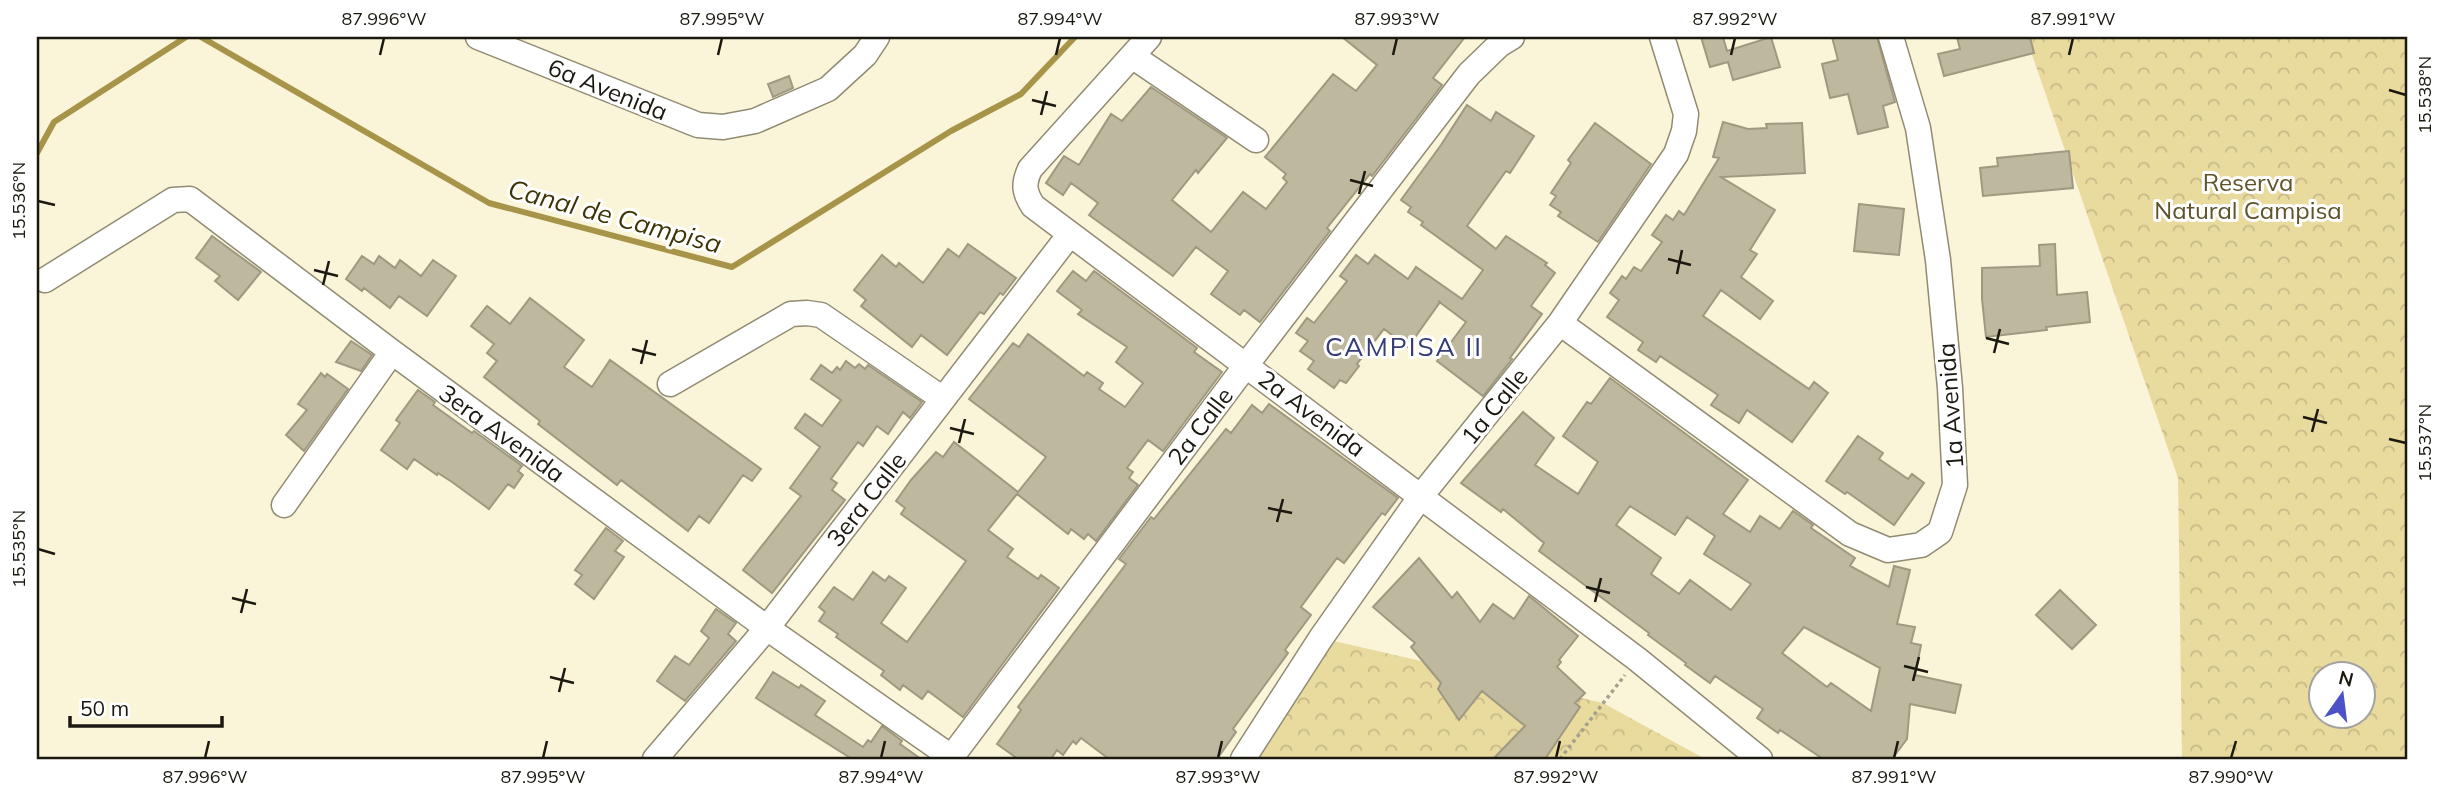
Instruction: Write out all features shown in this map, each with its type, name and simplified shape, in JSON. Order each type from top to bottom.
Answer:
[{"type":"street","name":"6a Avenida","points":[[478,37],[698,125],[723,127],[755,121],[828,89],[865,55],[877,37]]},
{"type":"street","name":"2a Avenida","points":[[1149,37],[1030,169],[1025,180],[1025,193],[1033,206],[1637,659],[1760,759]]},
{"type":"street","name":"2a Calle","points":[[952,759],[1247,364],[1469,74],[1499,45],[1512,37]]},
{"type":"street","name":"1a Calle","points":[[1243,759],[1321,638],[1421,496],[1560,323],[1676,154],[1685,131],[1686,114],[1662,37]]},
{"type":"street","name":"1a Avenida","points":[[1560,323],[1850,534],[1888,550],[1920,545],[1940,532],[1955,485],[1950,388],[1938,260],[1918,128],[1891,37]]},
{"type":"street","points":[[1132,56],[1256,140]]},
{"type":"street","name":"3era Avenida","points":[[45,279],[173,200],[190,199],[392,352],[767,628],[952,759]]},
{"type":"street","name":"3era Calle","points":[[655,759],[767,628],[1070,233]]},
{"type":"street","points":[[670,384],[791,314],[807,313],[821,315],[943,399]]},
{"type":"street","points":[[284,505],[392,352]]},
{"type":"path","points":[[1560,759],[1637,659]]},
{"type":"green space","name":"Reserva Natural Campisa","points":[[2026,37],[2407,37],[2407,759],[2182,759],[2178,478]]},
{"type":"green space","points":[[1321,638],[1603,703],[1705,759],[1235,759]]},
{"type":"building","points":[[1342,37],[1465,37],[1433,78],[1442,85],[1372,176],[1370,174],[1327,228],[1330,231],[1260,322],[1244,310],[1240,315],[1211,294],[1228,271],[1196,247],[1173,276],[1089,215],[1098,203],[1071,183],[1063,195],[1046,183],[1064,156],[1079,165],[1111,114],[1122,121],[1151,87],[1227,138],[1172,200],[1211,232],[1243,192],[1266,209],[1287,182],[1283,178],[1286,174],[1265,157],[1333,74],[1356,91],[1377,65]]},
{"type":"building","points":[[1701,37],[1723,37],[1727,51],[1771,37],[1780,67],[1733,80],[1728,62],[1710,67]]},
{"type":"building","points":[[1832,37],[1877,37],[1895,102],[1883,106],[1888,127],[1858,134],[1848,94],[1830,98],[1822,64],[1838,60]]},
{"type":"building","points":[[1957,37],[2030,37],[2034,53],[1944,76],[1938,54],[1960,49]]},
{"type":"building","points":[[789,76],[793,88],[773,97],[768,84]]},
{"type":"building","points":[[1467,105],[1491,121],[1496,112],[1534,136],[1510,173],[1506,171],[1467,226],[1496,249],[1506,236],[1547,263],[1545,265],[1555,273],[1531,306],[1542,314],[1483,396],[1437,361],[1466,322],[1440,302],[1408,347],[1384,329],[1346,383],[1340,380],[1334,388],[1308,369],[1314,361],[1300,351],[1308,341],[1296,333],[1307,318],[1314,323],[1347,281],[1340,276],[1356,255],[1368,264],[1375,255],[1408,279],[1416,267],[1462,299],[1483,270],[1421,225],[1423,222],[1408,212],[1411,207],[1401,200]]},
{"type":"building","points":[[1723,122],[1748,129],[1767,128],[1766,124],[1802,123],[1805,173],[1721,177],[1775,210],[1750,250],[1757,254],[1741,277],[1773,301],[1760,319],[1721,290],[1703,316],[1809,389],[1814,382],[1828,393],[1792,442],[1747,410],[1739,423],[1711,405],[1718,395],[1660,356],[1656,362],[1638,350],[1643,342],[1607,317],[1619,300],[1610,293],[1622,276],[1626,279],[1634,267],[1641,271],[1662,242],[1652,235],[1666,215],[1673,220],[1679,211],[1684,215],[1719,158],[1713,157]]},
{"type":"building","points":[[1595,123],[1651,164],[1598,242],[1558,216],[1561,212],[1550,205],[1556,196],[1551,193],[1571,163],[1568,160]]},
{"type":"building","points":[[2069,151],[2073,188],[1983,196],[1980,168],[1998,166],[1997,158]]},
{"type":"building","points":[[1859,204],[1904,209],[1899,255],[1854,251]]},
{"type":"building","points":[[212,236],[261,272],[238,300],[215,281],[220,276],[196,258]]},
{"type":"building","points":[[968,244],[1016,278],[984,314],[980,312],[947,355],[921,335],[912,347],[861,306],[866,300],[854,290],[882,255],[896,267],[899,263],[923,283],[948,249],[959,257]]},
{"type":"building","points":[[2055,244],[2057,295],[2087,292],[2090,322],[1986,337],[1982,268],[2040,266],[2039,245]]},
{"type":"building","points":[[362,256],[374,264],[379,256],[395,268],[400,260],[421,276],[433,260],[456,276],[427,316],[399,296],[390,308],[364,288],[362,291],[346,279]]},
{"type":"building","points":[[1073,271],[1086,281],[1094,271],[1197,348],[1194,352],[1222,372],[1163,451],[1148,440],[1127,468],[1133,472],[1129,478],[1138,485],[1096,541],[1088,534],[1084,539],[1071,529],[1068,534],[1017,494],[988,530],[1013,549],[1007,557],[1038,579],[1041,575],[1059,588],[963,717],[928,691],[922,699],[903,685],[900,690],[881,675],[884,671],[836,637],[838,634],[819,621],[825,612],[819,607],[834,587],[853,600],[873,572],[885,581],[889,576],[906,588],[881,623],[907,642],[966,561],[901,514],[905,508],[896,501],[911,480],[936,452],[943,457],[954,442],[1018,492],[1046,457],[969,399],[1013,343],[1019,347],[1028,334],[1084,376],[1087,372],[1103,383],[1099,389],[1125,407],[1143,383],[1116,362],[1127,347],[1078,314],[1082,310],[1057,291]]},
{"type":"building","points":[[530,298],[584,340],[564,367],[592,387],[610,360],[761,469],[752,481],[743,475],[709,523],[699,516],[688,531],[621,480],[617,485],[538,424],[540,421],[484,377],[497,361],[487,353],[494,344],[471,326],[487,306],[510,324]]},
{"type":"building","points":[[351,341],[372,355],[361,371],[336,362]]},
{"type":"building","points":[[846,361],[855,368],[859,364],[865,369],[868,365],[922,402],[910,418],[903,412],[888,434],[877,426],[863,446],[858,442],[831,479],[837,483],[832,490],[845,500],[772,593],[743,570],[801,496],[790,488],[820,447],[795,428],[805,414],[822,426],[841,400],[811,379],[821,365],[832,373],[837,367],[840,370]]},
{"type":"building","points":[[321,373],[325,377],[327,374],[348,389],[304,451],[286,435],[307,410],[298,404]]},
{"type":"building","points":[[1610,378],[1748,480],[1723,514],[1750,532],[1760,516],[1780,529],[1793,511],[1813,525],[1811,528],[1855,558],[1850,566],[1889,587],[1894,566],[1910,570],[1897,624],[1915,627],[1911,643],[1921,645],[1915,675],[1961,685],[1955,713],[1910,704],[1907,739],[1892,759],[1823,759],[1757,718],[1763,709],[1715,676],[1710,683],[1685,665],[1686,663],[1648,635],[1649,633],[1539,551],[1544,543],[1503,509],[1501,512],[1461,483],[1523,412],[1554,438],[1535,465],[1578,494],[1598,462],[1563,436],[1587,402],[1591,404]],"holes":[[[1630,506],[1675,535],[1687,517],[1715,536],[1704,554],[1751,584],[1731,610],[1690,580],[1679,594],[1651,574],[1661,558],[1616,525]],[[1804,627],[1880,668],[1871,711],[1831,683],[1827,687],[1782,653]]]},
{"type":"building","points":[[418,390],[435,402],[433,405],[522,466],[518,471],[523,475],[514,488],[508,484],[489,509],[414,459],[407,469],[381,450],[400,423],[396,420]]},
{"type":"building","points":[[1269,404],[1398,498],[1385,515],[1382,513],[1344,563],[1337,558],[1301,607],[1311,615],[1285,650],[1288,653],[1233,729],[1236,732],[1217,759],[1109,759],[1081,738],[1076,744],[1073,741],[1063,755],[1057,750],[1051,759],[1018,759],[997,744],[1021,710],[1018,707],[1126,564],[1119,559],[1151,517],[1154,519],[1226,429],[1231,433],[1252,405],[1262,413]]},
{"type":"building","points":[[1858,436],[1883,453],[1879,459],[1908,479],[1912,474],[1924,483],[1894,525],[1847,492],[1845,494],[1826,481]]},
{"type":"building","points":[[606,528],[623,541],[615,551],[624,557],[594,599],[575,584],[582,575],[575,570]]},
{"type":"building","points":[[1419,558],[1452,598],[1457,592],[1480,622],[1493,604],[1514,619],[1529,596],[1578,636],[1559,660],[1561,662],[1557,667],[1585,693],[1575,703],[1580,707],[1545,759],[1493,759],[1525,726],[1482,691],[1459,720],[1438,689],[1441,683],[1411,647],[1415,643],[1373,607]]},
{"type":"building","points":[[2060,590],[2096,625],[2072,649],[2036,615]]},
{"type":"building","points":[[716,609],[736,623],[728,634],[736,641],[685,701],[657,681],[675,656],[689,665],[709,638],[701,631]]},
{"type":"building","points":[[773,672],[799,688],[801,685],[825,701],[815,715],[863,747],[868,740],[871,742],[882,726],[902,741],[900,744],[921,759],[852,759],[756,698]]},
{"type":"waterway","name":"Canal de Campisa","points":[[37,153],[54,122],[186,37]]},
{"type":"waterway","name":"Canal de Campisa","points":[[201,37],[489,203],[732,267],[951,131],[1021,94],[1075,37]]},
{"type":"district","name":"CAMPISA II","points":[[1404,346]]}]
